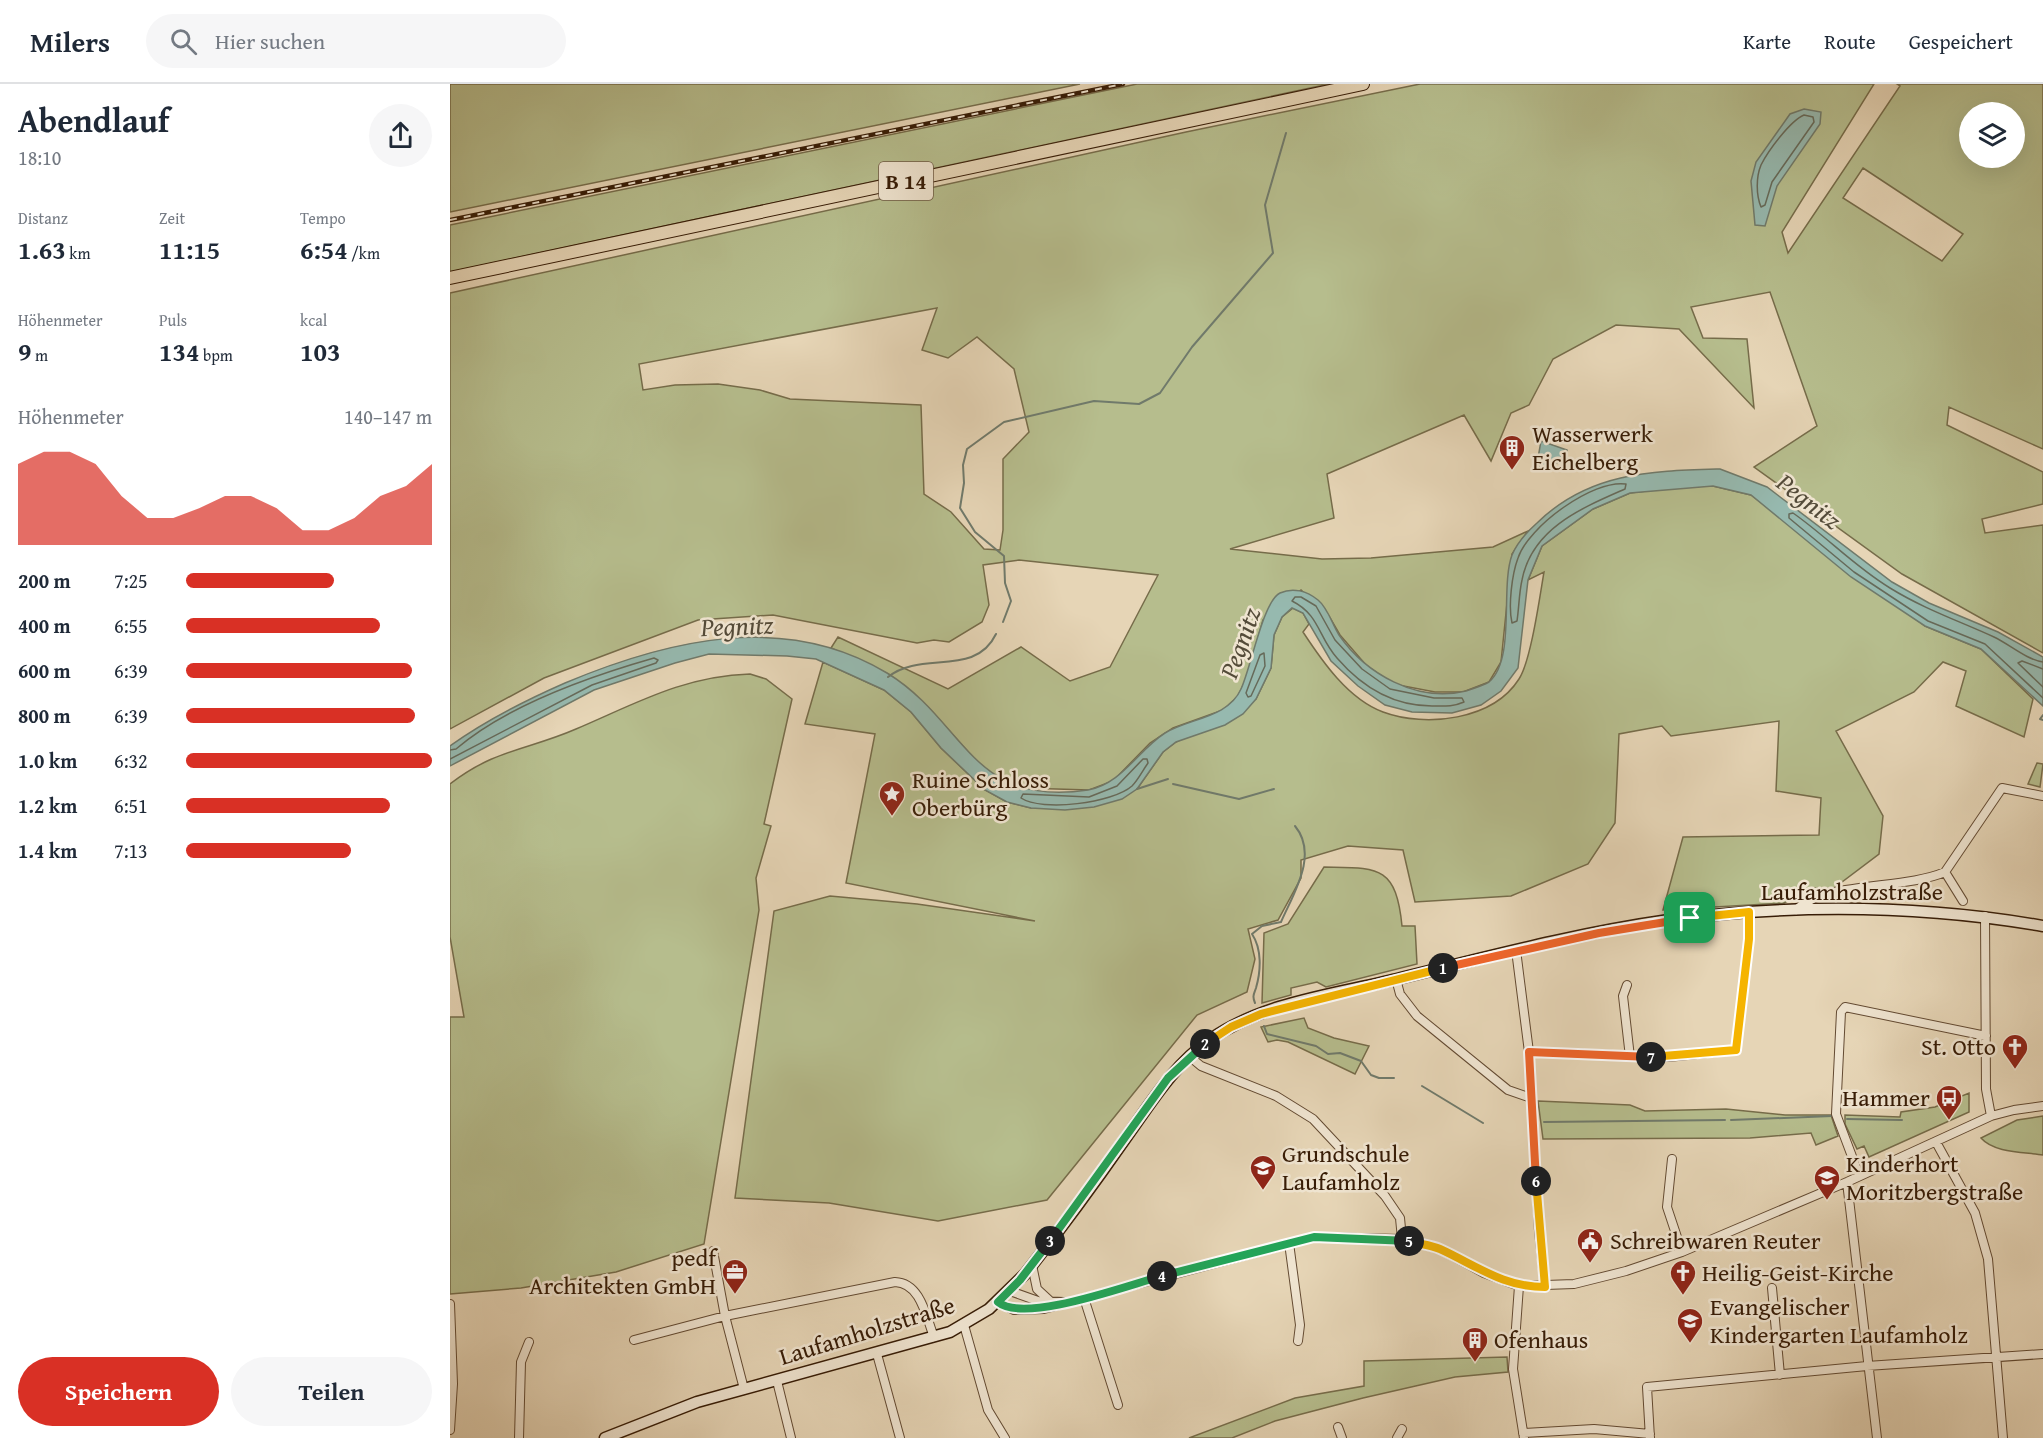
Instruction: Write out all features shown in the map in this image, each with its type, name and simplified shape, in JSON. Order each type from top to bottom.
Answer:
[{"type":"main road","name":"B 14","points":[[450,278],[1363,84]]},
{"type":"main road","name":"Laufamholzstraße","points":[[605,1438],[675,1410],[744,1389],[877,1354],[934,1337],[963,1325],[998,1302],[1032,1266],[1160,1089],[1189,1056],[1224,1031],[1261,1014],[1516,950],[1654,922],[1749,912],[1904,911],[1985,916],[2043,926]]},
{"type":"street","points":[[1796,910],[1813,898],[1926,880],[1945,872],[2002,788],[2043,796]]},
{"type":"street","points":[[1945,872],[1951,878],[1963,901]]},
{"type":"street","points":[[1529,1052],[1668,1057],[1736,1050],[1749,939],[1749,912]]},
{"type":"street","points":[[1985,916],[1986,1102],[1991,1116]]},
{"type":"street","points":[[1516,950],[1529,1052],[1545,1287]]},
{"type":"street","points":[[1396,979],[1400,994],[1417,1016],[1508,1090],[1531,1098]]},
{"type":"street","points":[[1627,985],[1623,996],[1629,1057]]},
{"type":"street","points":[[1860,1175],[1836,1114],[1841,1012],[1845,1007],[1986,1036]]},
{"type":"street","points":[[1189,1056],[1201,1066],[1287,1101],[1313,1119],[1386,1196],[1400,1218],[1402,1239]]},
{"type":"street","points":[[998,1302],[1014,1310],[1037,1310],[1314,1237],[1402,1239],[1440,1249],[1484,1273],[1519,1286],[1545,1287],[1574,1284],[1626,1271],[1682,1252],[1847,1182],[1991,1116],[2043,1106]]},
{"type":"street","points":[[1936,1142],[1975,1213],[1988,1259],[2003,1438]]},
{"type":"street","points":[[1672,1160],[1667,1207],[1682,1252]]},
{"type":"street","points":[[1847,1182],[1877,1438]]},
{"type":"street","points":[[1289,1243],[1300,1325],[1298,1341]]},
{"type":"street","points":[[714,1251],[725,1316],[744,1389]]},
{"type":"street","points":[[1032,1266],[1037,1289],[1050,1301]]},
{"type":"street","points":[[634,1340],[725,1316],[858,1288],[903,1282],[916,1291],[934,1337]]},
{"type":"street","points":[[1519,1286],[1513,1369],[1523,1435],[1594,1429],[1650,1436],[1647,1387],[1867,1366],[2043,1354]]},
{"type":"street","points":[[1772,1288],[1780,1375]]},
{"type":"street","points":[[1010,1291],[1031,1299],[1065,1302]]},
{"type":"street","points":[[1083,1298],[1118,1405]]},
{"type":"street","points":[[450,1305],[453,1384],[450,1430]]},
{"type":"street","points":[[963,1325],[988,1410],[1005,1438]]},
{"type":"street","points":[[519,1438],[521,1362],[529,1342]]},
{"type":"street","points":[[877,1354],[900,1438]]},
{"type":"street","points":[[777,1381],[791,1438]]},
{"type":"street","points":[[1338,1427],[1342,1438]]},
{"type":"street","points":[[1397,1438],[1402,1429]]},
{"type":"green space","points":[[450,84],[1080,84],[450,212]]},
{"type":"green space","points":[[1137,84],[1329,84],[450,272],[450,225]]},
{"type":"green space","points":[[1420,84],[1874,84],[1782,232],[1788,253],[1900,86],[1897,84],[2043,84],[2043,449],[1949,407],[1947,425],[2043,472],[2043,504],[1982,519],[1985,533],[2043,525],[2043,653],[1902,574],[1754,467],[1817,426],[1770,292],[1691,307],[1703,338],[1747,339],[1754,408],[1679,329],[1616,325],[1553,359],[1529,405],[1511,413],[1491,461],[1464,415],[1327,474],[1334,518],[1230,549],[1322,559],[1371,558],[1493,547],[1528,531],[1512,554],[1501,662],[1489,682],[1463,692],[1435,692],[1393,684],[1366,665],[1340,635],[1329,616],[1301,590],[1263,620],[1247,677],[1238,696],[1223,710],[1173,728],[1150,743],[1113,781],[1089,790],[1023,788],[1001,781],[979,764],[929,708],[890,675],[831,648],[838,637],[948,689],[1021,647],[1070,681],[1110,667],[1158,575],[1019,560],[983,565],[989,605],[982,622],[949,642],[934,640],[917,643],[773,615],[698,620],[544,678],[450,729],[450,293],[1186,132]],"holes":[[[1863,168],[1963,234],[1942,261],[1843,198]],[[937,308],[922,350],[948,358],[977,337],[1014,369],[1029,432],[1003,459],[1003,530],[1000,550],[984,549],[951,512],[924,494],[921,405],[790,399],[760,390],[718,384],[675,385],[643,390],[639,364]]]},
{"type":"green space","points":[[1686,486],[1713,486],[1751,495],[1925,626],[1981,649],[2033,699],[2024,737],[1956,706],[1966,671],[1943,662],[1914,692],[1836,731],[1883,816],[1879,854],[1834,888],[1812,888],[1784,903],[1663,910],[1683,837],[1819,835],[1821,798],[1776,791],[1779,721],[1671,736],[1662,726],[1619,734],[1615,823],[1588,864],[1511,896],[1415,902],[1403,850],[1348,846],[1301,860],[1301,878],[1278,920],[1248,929],[1255,959],[1247,992],[1197,1015],[1047,1200],[938,1221],[829,1203],[735,1198],[774,911],[830,896],[917,904],[1035,921],[846,883],[875,734],[805,724],[823,662],[884,690],[911,712],[941,748],[985,790],[1007,802],[1031,808],[1137,789],[1163,752],[1176,742],[1256,699],[1271,668],[1274,635],[1282,617],[1293,608],[1303,613],[1309,624],[1303,632],[1327,667],[1347,689],[1370,706],[1400,717],[1438,719],[1476,712],[1493,704],[1519,679],[1527,658],[1544,572],[1528,580],[1542,546],[1593,509],[1630,493]]},
{"type":"green space","points":[[750,674],[766,679],[792,699],[764,824],[771,826],[756,878],[759,910],[704,1244],[616,1272],[521,1288],[450,1294],[450,1017],[464,1017],[450,937],[450,784],[466,772],[497,757],[559,736],[660,693],[703,680]]},
{"type":"green space","points":[[2037,763],[2043,764],[2040,787],[2028,784]]},
{"type":"green space","points":[[1324,867],[1370,870],[1389,880],[1395,891],[1402,926],[1415,926],[1417,964],[1326,987],[1317,982],[1291,988],[1291,995],[1262,1003],[1264,933],[1288,924]]},
{"type":"green space","points":[[1304,1018],[1308,1028],[1334,1038],[1369,1046],[1355,1074],[1288,1042],[1277,1040],[1268,1042],[1261,1027]]},
{"type":"green space","points":[[1969,1093],[1969,1112],[1869,1157],[1864,1146],[1857,1149],[1845,1124],[1845,1115],[1900,1117],[1901,1112],[1935,1107]]},
{"type":"green space","points":[[1538,1101],[1630,1105],[1645,1111],[1726,1109],[1785,1115],[1831,1115],[1838,1136],[1816,1145],[1811,1133],[1750,1138],[1543,1139]]},
{"type":"green space","points":[[2043,1116],[2043,1155],[2001,1149],[1981,1138],[2017,1120]]},
{"type":"green space","points":[[1507,1357],[1508,1372],[1455,1377],[1363,1398],[1275,1421],[1232,1438],[1189,1438],[1295,1398],[1364,1386],[1364,1361]]},
{"type":"water","points":[[1804,109],[1821,112],[1820,124],[1777,186],[1765,226],[1755,225],[1751,181],[1756,162],[1790,114]]},
{"type":"water","points":[[1541,441],[1567,450],[1567,458],[1540,471],[1538,458]]},
{"type":"water","points":[[1720,469],[1767,487],[1892,582],[1929,603],[1998,632],[2043,657],[2043,706],[1981,649],[1925,626],[1851,577],[1751,495],[1713,486],[1630,493],[1593,509],[1542,546],[1528,580],[1518,668],[1501,691],[1481,705],[1452,713],[1412,712],[1385,705],[1358,686],[1331,661],[1303,613],[1292,608],[1282,617],[1274,635],[1271,668],[1256,699],[1243,714],[1225,725],[1176,742],[1163,752],[1137,789],[1122,799],[1094,807],[1065,810],[1031,808],[1007,802],[985,790],[941,748],[911,712],[884,690],[816,659],[787,656],[709,654],[675,663],[594,690],[450,766],[450,746],[506,712],[565,683],[644,655],[685,645],[726,639],[767,638],[808,642],[848,654],[887,673],[913,693],[993,774],[1018,786],[1049,792],[1088,790],[1111,781],[1165,733],[1218,712],[1235,699],[1245,679],[1268,608],[1280,593],[1290,590],[1300,591],[1318,600],[1350,649],[1363,662],[1394,682],[1429,693],[1448,694],[1466,691],[1489,682],[1497,671],[1505,640],[1507,585],[1512,555],[1537,523],[1557,506],[1578,493],[1600,484],[1645,474]]},
{"type":"waterway","points":[[1003,622],[1011,601],[1005,583],[1004,556],[975,532],[960,508],[964,483],[963,465],[967,449],[1004,422],[1094,401],[1139,404],[1160,393],[1192,347],[1273,253],[1265,205],[1286,133]]},
{"type":"waterway","points":[[888,677],[901,669],[916,665],[961,660],[975,655],[987,647],[996,634]]},
{"type":"waterway","points":[[2043,715],[2040,719],[2043,720]]},
{"type":"waterway","points":[[1137,789],[1168,779]]},
{"type":"waterway","points":[[1173,784],[1239,799],[1274,789]]},
{"type":"waterway","points":[[1255,1003],[1254,995],[1260,960],[1258,946],[1252,934],[1262,926],[1281,922],[1297,887],[1302,874],[1305,849],[1302,837],[1295,826]]},
{"type":"waterway","points":[[1264,1026],[1267,1034],[1316,1046],[1328,1054],[1340,1053],[1361,1061],[1371,1075],[1379,1078],[1394,1078]]},
{"type":"waterway","points":[[1422,1086],[1483,1123]]},
{"type":"waterway","points":[[1731,1120],[1832,1116]]},
{"type":"waterway","points":[[1847,1119],[1902,1120]]},
{"type":"waterway","points":[[1544,1122],[1725,1120]]},
{"type":"railway","points":[[450,220],[1123,84]]},
{"type":"place","name":"Wasserwerk Eichelberg","points":[[1512,471]]},
{"type":"place","name":"Ruine Schloss Oberbürg","points":[[892,817]]},
{"type":"place","name":"St. Otto","points":[[2015,1070]]},
{"type":"place","name":"Hammer","points":[[1949,1121]]},
{"type":"place","name":"Grundschule Laufamholz","points":[[1263,1191]]},
{"type":"place","name":"Kinderhort Moritzbergstraße","points":[[1827,1201]]},
{"type":"place","name":"Schreibwaren Reuter","points":[[1590,1264]]},
{"type":"place","name":"pedf Architekten GmbH","points":[[735,1295]]},
{"type":"place","name":"Heilig-Geist-Kirche","points":[[1683,1296]]},
{"type":"place","name":"Evangelischer Kindergarten Laufamholz","points":[[1690,1344]]},
{"type":"place","name":"Ofenhaus","points":[[1475,1363]]},
{"type":"route","points":[[1749,912],[1743,1009],[1736,1050],[1668,1057],[1529,1052],[1539,1231],[1545,1287],[1519,1286],[1502,1281],[1440,1249],[1402,1239],[1314,1237],[1044,1309],[1014,1310],[998,1302],[1032,1266],[1168,1078],[1194,1052],[1231,1027],[1282,1007],[1516,950],[1633,926],[1690,918],[1749,912]]},
{"type":"water label","name":"Pegnitz","points":[[1809,501]]},
{"type":"water label","name":"Pegnitz","points":[[737,626]]},
{"type":"water label","name":"Pegnitz","points":[[1240,643]]}]
